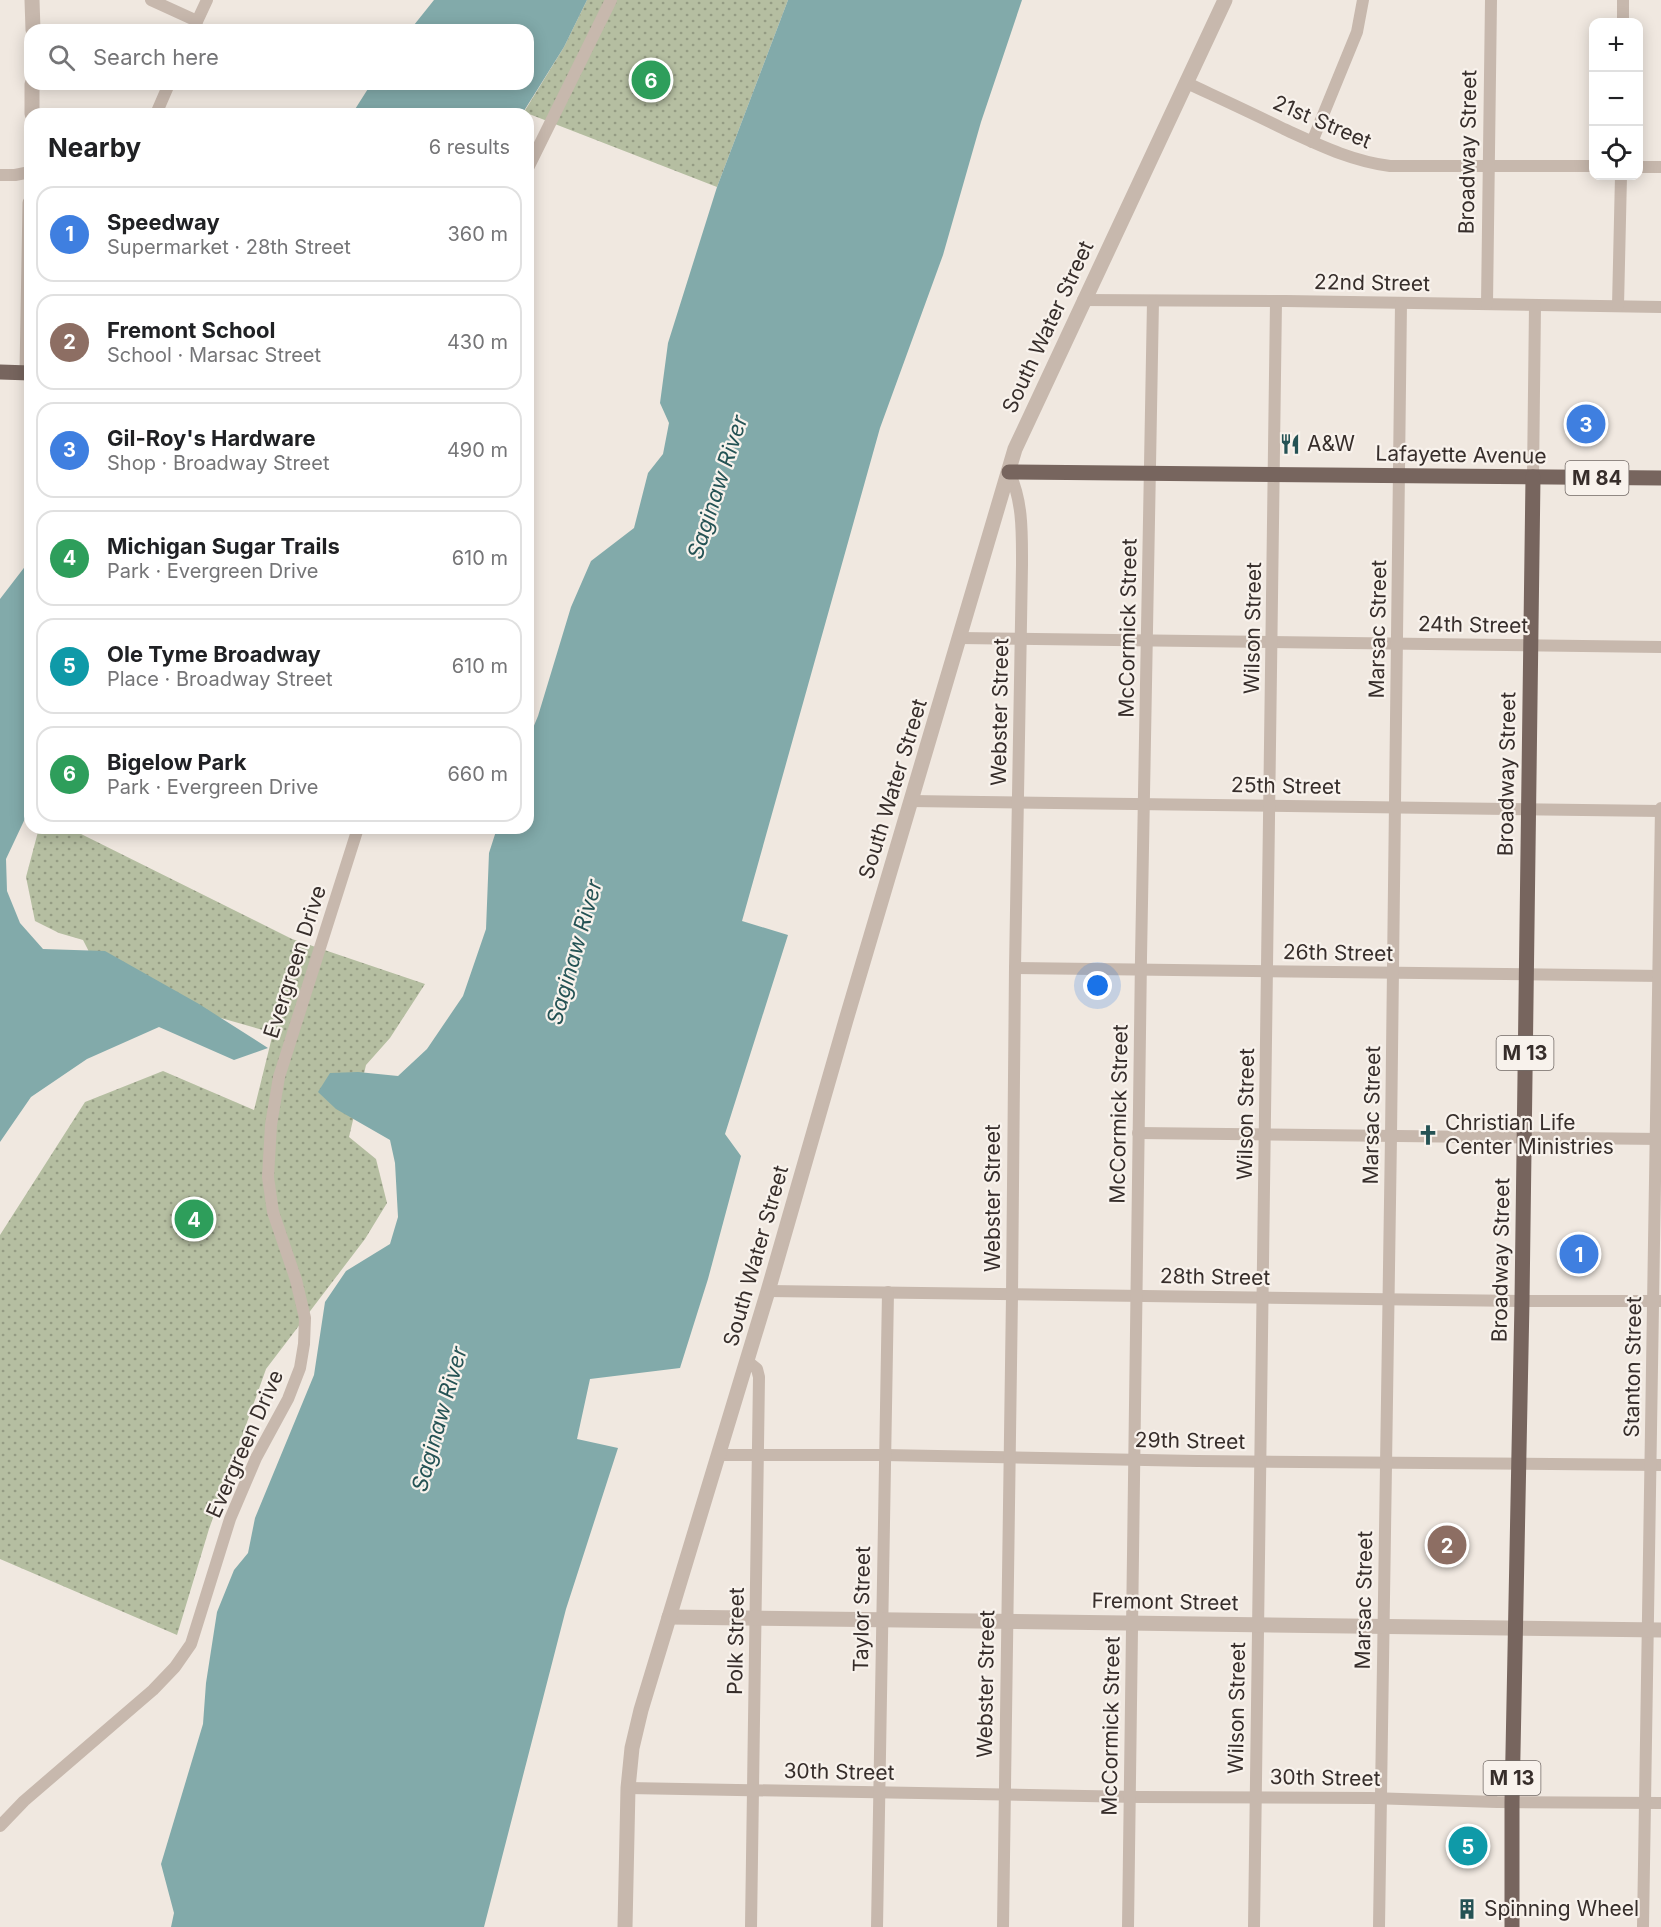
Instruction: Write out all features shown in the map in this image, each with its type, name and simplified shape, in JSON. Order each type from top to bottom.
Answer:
[{"type":"main road","points":[[0,372],[24,373]]},
{"type":"main road","name":"Lafayette Avenue","points":[[1009,472],[1661,478]]},
{"type":"main road","name":"Broadway Street","points":[[1512,1927],[1512,1802],[1522,1301],[1533,477]]},
{"type":"street","points":[[32,0],[33,24]]},
{"type":"street","points":[[151,0],[192,24]]},
{"type":"street","points":[[196,24],[207,0]]},
{"type":"street","points":[[534,156],[611,0]]},
{"type":"street","name":"South Water Street","points":[[625,1927],[628,1788],[632,1748],[639,1720],[768,1291],[1014,449],[1225,0]]},
{"type":"street","points":[[1312,142],[1358,32],[1363,0]]},
{"type":"street","name":"Broadway Street","points":[[1487,304],[1491,0]]},
{"type":"street","points":[[1623,0],[1623,18]]},
{"type":"street","name":"21st Street","points":[[1186,83],[1312,142],[1351,159],[1370,164],[1390,166],[1589,166]]},
{"type":"street","points":[[32,90],[32,108]]},
{"type":"street","points":[[159,108],[166,90]]},
{"type":"street","points":[[1643,166],[1661,167]]},
{"type":"street","points":[[0,175],[24,173]]},
{"type":"street","points":[[1618,306],[1621,180]]},
{"type":"street","name":"22nd Street","points":[[1083,300],[1661,307]]},
{"type":"street","name":"McCormick Street","points":[[1128,1927],[1138,1133],[1153,301]]},
{"type":"street","name":"Wilson Street","points":[[1254,1927],[1276,301]]},
{"type":"street","name":"Marsac Street","points":[[1379,1927],[1401,303]]},
{"type":"street","name":"Broadway Street","points":[[1533,477],[1535,305]]},
{"type":"street","name":"Webster Street","points":[[1003,1927],[1022,520],[1015,485],[1009,472]]},
{"type":"street","name":"24th Street","points":[[960,638],[1661,647]]},
{"type":"street","name":"25th Street","points":[[911,801],[1528,810],[1661,809]]},
{"type":"street","name":"Stanton Street","points":[[1644,1927],[1646,1803],[1655,1629],[1661,809]]},
{"type":"street","name":"Evergreen Drive","points":[[0,1826],[24,1801],[153,1690],[186,1652],[191,1644],[231,1519],[256,1458],[288,1399],[300,1368],[305,1318],[297,1280],[273,1212],[268,1177],[271,1125],[279,1077],[356,834]]},
{"type":"street","name":"26th Street","points":[[1015,968],[1659,976]]},
{"type":"street","points":[[1138,1133],[1658,1139]]},
{"type":"street","name":"28th Street","points":[[768,1291],[1657,1301]]},
{"type":"street","name":"Taylor Street","points":[[877,1927],[888,1292]]},
{"type":"street","name":"Polk Street","points":[[747,1361],[757,1369],[759,1377],[752,1927]]},
{"type":"street","name":"29th Street","points":[[718,1455],[1655,1465]]},
{"type":"street","name":"Fremont Street","points":[[669,1617],[1655,1629]]},
{"type":"street","name":"30th Street","points":[[628,1788],[1661,1803]]},
{"type":"green space","points":[[587,0],[788,0],[717,187],[534,116],[534,108],[526,108],[564,47]]},
{"type":"green space","points":[[37,834],[81,834],[292,939],[425,984],[390,1038],[366,1065],[349,1137],[376,1159],[387,1203],[365,1239],[266,1369],[209,1529],[177,1635],[0,1559],[0,1235],[85,1102],[163,1071],[254,1110],[273,1033],[106,985],[83,940],[59,933],[35,921],[26,877]]},
{"type":"water","points":[[434,0],[587,0],[564,47],[526,108],[356,108],[367,90],[534,90],[534,24],[415,24]]},
{"type":"water","name":"Saginaw River","points":[[788,0],[1022,0],[981,122],[943,255],[880,428],[742,921],[788,935],[725,1134],[741,1156],[708,1279],[680,1368],[590,1379],[577,1439],[618,1448],[566,1609],[484,1927],[171,1927],[174,1913],[161,1864],[203,1724],[206,1683],[217,1612],[234,1570],[248,1553],[255,1518],[314,1375],[325,1302],[346,1271],[390,1244],[398,1217],[395,1163],[390,1140],[336,1109],[318,1092],[330,1073],[358,1072],[398,1076],[427,1049],[463,996],[486,929],[489,853],[495,834],[534,834],[534,726],[571,607],[591,561],[634,528],[648,473],[663,454],[669,423],[660,403],[668,343],[717,187]]},
{"type":"water","points":[[24,568],[24,821],[6,859],[7,891],[20,923],[43,949],[105,951],[199,1004],[268,1048],[234,1060],[159,1027],[87,1059],[31,1097],[0,1142],[0,599]]},
{"type":"place","name":"Bigelow Park","points":[[651,80]]},
{"type":"place","name":"Gil-Roy's Hardware","points":[[1586,424]]},
{"type":"place","name":"A&W","points":[[1290,444]]},
{"type":"place","name":"Christian Life Center Ministries","points":[[1428,1135]]},
{"type":"place","name":"Michigan Sugar Trails","points":[[194,1219]]},
{"type":"place","name":"Speedway","points":[[1579,1254]]},
{"type":"place","name":"Fremont School","points":[[1447,1545]]},
{"type":"place","name":"Ole Tyme Broadway","points":[[1468,1846]]},
{"type":"place","name":"Spinning Wheel","points":[[1467,1909]]}]
